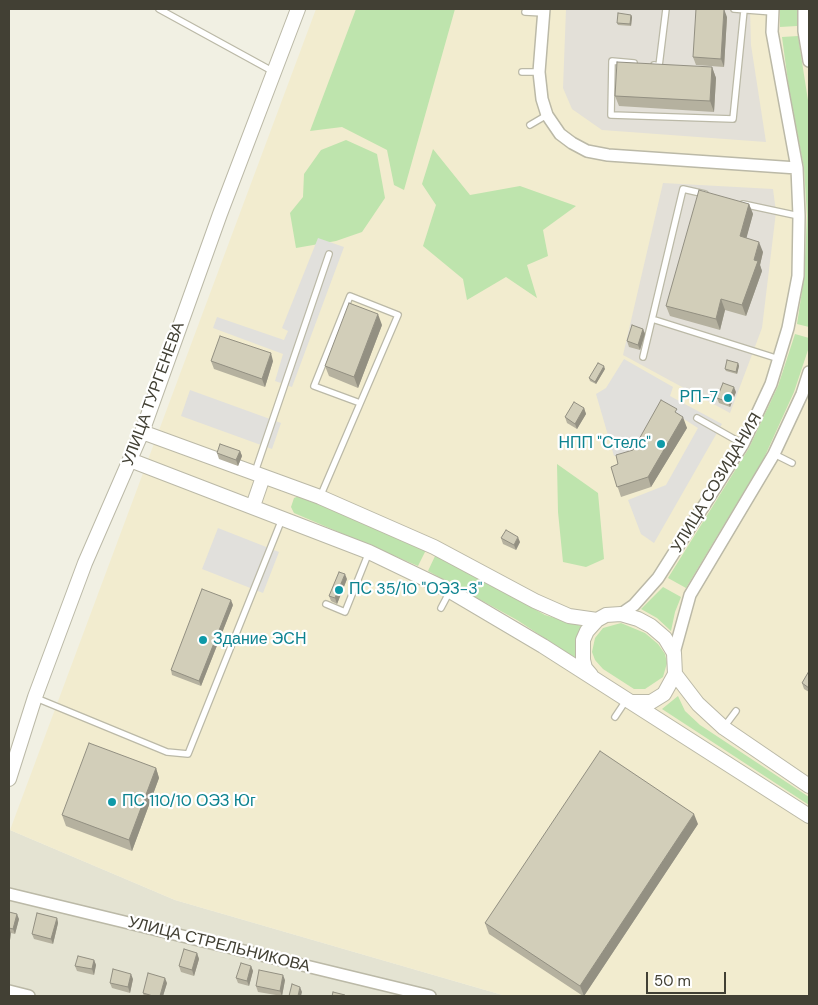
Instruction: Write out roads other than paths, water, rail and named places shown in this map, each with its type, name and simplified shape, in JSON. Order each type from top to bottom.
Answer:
[{"type":"street","name":"УЛИЦА ТУРГЕНЕВА","points":[[9,778],[35,697],[85,563],[142,432],[220,214],[298,9]]},
{"type":"street","points":[[804,9],[804,31],[809,61]]},
{"type":"street","name":"УЛИЦА СОЗИДАНИЯ","points":[[621,614],[634,605],[658,578],[743,444],[759,413],[788,328],[798,276],[799,216],[797,168],[772,32],[772,10]]},
{"type":"street","points":[[544,11],[539,72],[542,99],[547,115],[560,134],[572,143],[601,154],[797,168]]},
{"type":"street","name":"УЛИЦА СОЗИДАНИЯ","points":[[674,653],[690,595],[774,454],[799,401],[809,372]]},
{"type":"street","points":[[142,432],[320,497],[434,547],[534,601],[569,616],[597,620]]},
{"type":"street","points":[[130,460],[283,517],[369,552],[450,591],[515,628],[809,816]]},
{"type":"street","points":[[253,506],[259,476]]},
{"type":"street","points":[[595,679],[585,668],[582,651],[587,631],[597,620],[606,615],[621,614],[638,619],[651,626],[665,638],[674,653],[675,674],[664,694],[650,702],[630,701]]},
{"type":"street","points":[[675,674],[698,704],[724,728],[809,786]]},
{"type":"street","name":"УЛИЦА СТРЕЛЬНИКОВА","points":[[9,894],[430,996]]},
{"type":"street","points":[[9,991],[29,996]]},
{"type":"lane","points":[[159,9],[274,72]]},
{"type":"lane","points":[[650,65],[659,66],[666,9]]},
{"type":"lane","points":[[734,9],[772,10]]},
{"type":"lane","points":[[640,64],[612,61],[611,114],[733,119],[744,10]]},
{"type":"lane","points":[[525,12],[544,11]]},
{"type":"lane","points":[[522,72],[539,72]]},
{"type":"lane","points":[[530,124],[547,115]]},
{"type":"lane","points":[[643,357],[683,189],[712,196]]},
{"type":"lane","points":[[731,201],[799,216]]},
{"type":"lane","points":[[259,476],[329,254]]},
{"type":"lane","points":[[320,497],[398,315],[350,296],[314,386],[360,403]]},
{"type":"lane","points":[[652,319],[779,358]]},
{"type":"lane","points":[[697,418],[743,444]]},
{"type":"lane","points":[[774,454],[792,463]]},
{"type":"lane","points":[[35,697],[168,752],[188,754],[283,517]]},
{"type":"lane","points":[[326,604],[345,612],[369,552]]},
{"type":"lane","points":[[441,608],[450,591]]},
{"type":"lane","points":[[615,717],[630,701]]},
{"type":"lane","points":[[724,728],[736,711]]},
{"type":"place","name":"РП-7","points":[[728,398]]},
{"type":"place","name":"НПП \"Стелс\"","points":[[661,444]]},
{"type":"place","name":"ПС 35/10 \"ОЭЗ-3\"","points":[[339,590]]},
{"type":"place","name":"Здание ЭСН","points":[[203,640]]},
{"type":"place","name":"ПС 110/10 ОЭЗ Юг","points":[[112,802]]}]
